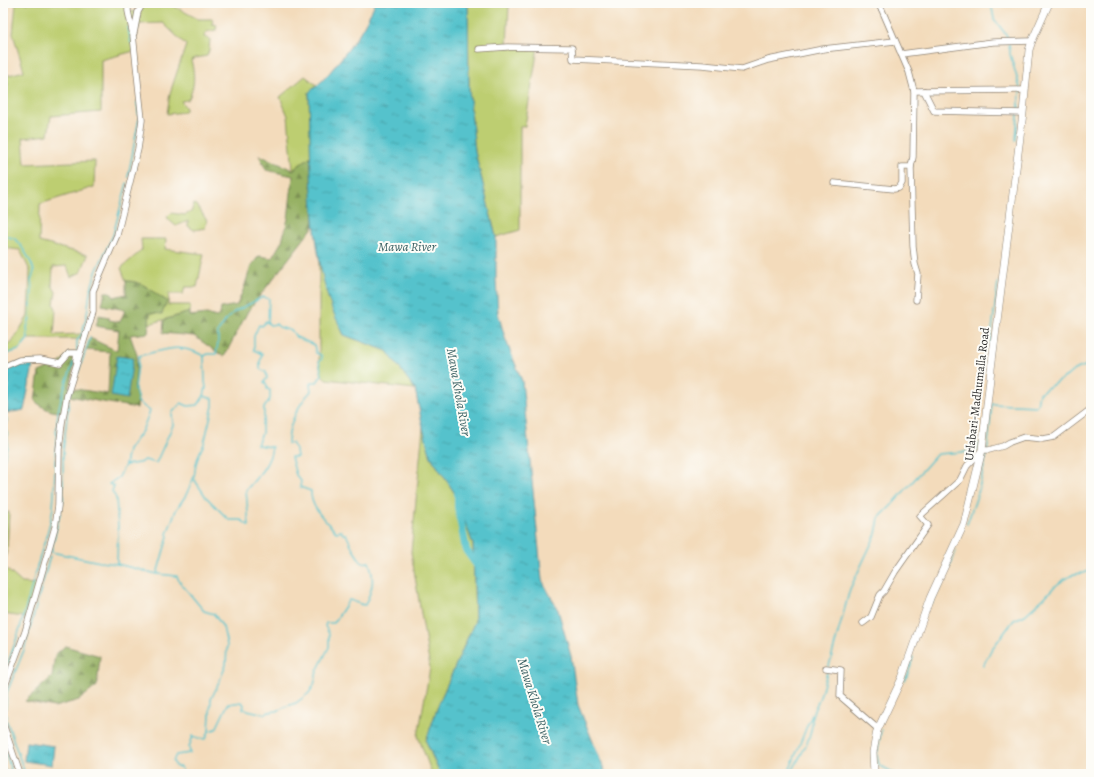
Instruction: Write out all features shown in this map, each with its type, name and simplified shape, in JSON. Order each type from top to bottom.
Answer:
[{"type":"main road","name":"Urlabari-Madhumalla Road","points":[[874,774],[873,752],[878,729],[902,678],[930,598],[964,524],[982,450],[1023,113],[1027,68],[1032,41],[1049,3]]},
{"type":"street","points":[[3,692],[25,632],[55,527],[58,506],[59,449],[67,395],[92,312],[94,291],[117,235],[138,149],[142,120],[128,3]]},
{"type":"street","points":[[133,35],[138,12],[143,3]]},
{"type":"street","points":[[877,3],[882,10],[901,54],[914,91],[913,157],[911,167],[913,246],[918,274],[916,300]]},
{"type":"street","points":[[480,49],[507,47],[572,48],[573,59],[702,65],[742,69],[768,60],[789,56],[895,41]]},
{"type":"street","points":[[901,54],[993,42],[1032,41]]},
{"type":"street","points":[[914,91],[1025,90]]},
{"type":"street","points":[[924,91],[934,111],[1023,113]]},
{"type":"street","points":[[834,183],[894,189],[899,188],[902,183],[902,167],[911,167]]},
{"type":"street","points":[[3,367],[19,360],[40,360],[60,363],[69,353],[77,353],[76,366]]},
{"type":"street","points":[[863,623],[871,617],[880,595],[884,592],[895,572],[928,525],[920,516],[960,480],[967,466],[982,450],[989,450],[1002,446],[1024,437],[1043,439],[1054,437],[1091,410]]},
{"type":"street","points":[[826,668],[841,670],[840,696],[878,729]]},
{"type":"street","points":[[3,724],[20,774]]},
{"type":"green space","points":[[16,3],[128,3],[128,11],[138,12],[143,3],[168,3],[198,19],[213,19],[212,24],[217,25],[216,30],[206,32],[204,37],[210,39],[207,56],[191,60],[194,75],[193,85],[188,100],[181,101],[186,108],[184,112],[167,114],[170,93],[186,45],[163,23],[140,24],[134,40],[134,51],[101,60],[101,112],[51,116],[48,135],[23,138],[25,164],[95,161],[94,187],[40,204],[39,242],[88,255],[81,272],[71,277],[67,266],[53,267],[52,285],[56,292],[54,304],[56,309],[54,335],[82,334],[85,339],[28,339],[19,350],[3,355],[3,343],[11,344],[28,316],[30,271],[20,250],[3,248],[3,87],[8,85],[5,76],[24,71],[13,34]]},
{"type":"green space","points":[[468,3],[478,3],[478,5],[509,4],[507,47],[538,47],[525,126],[520,127],[520,230],[496,237],[475,152],[469,90]]},
{"type":"green space","points":[[305,76],[318,86],[309,93],[311,156],[293,170],[288,116],[280,97]]},
{"type":"green space","points":[[259,155],[293,170],[311,156],[314,226],[248,311],[224,357],[194,336],[163,333],[164,320],[190,312],[190,316],[207,314],[216,317],[220,315],[221,308],[237,305],[251,266],[259,256],[272,258],[282,241],[288,219],[293,176],[266,170]]},
{"type":"green space","points":[[194,204],[197,205],[207,221],[205,228],[194,230],[188,226],[188,221],[176,226],[167,217],[171,213],[185,215],[191,212]]},
{"type":"green space","points":[[141,239],[166,239],[165,249],[204,254],[197,287],[185,287],[183,294],[169,294],[168,305],[190,305],[190,312],[149,324],[150,313],[167,301],[143,285],[133,281],[126,281],[121,268],[142,250]]},
{"type":"green space","points":[[319,262],[330,302],[344,335],[387,351],[415,389],[326,379],[322,375],[319,361]]},
{"type":"green space","points":[[126,281],[133,281],[143,285],[167,301],[162,314],[150,313],[148,333],[130,335],[137,355],[135,389],[138,402],[137,408],[69,396],[64,411],[56,412],[41,406],[35,401],[39,372],[60,363],[69,353],[77,353],[69,388],[108,394],[110,352],[86,350],[90,338],[117,351],[119,330],[96,326],[99,315],[109,317],[109,320],[120,322],[125,310],[102,305],[105,292],[110,292],[114,297],[126,294]]},
{"type":"green space","points":[[423,428],[431,457],[454,492],[473,544],[475,621],[439,703],[426,741],[440,774],[432,774],[418,736],[430,668],[411,552]]},
{"type":"green space","points":[[9,512],[7,551],[3,565],[3,513]]},
{"type":"green space","points":[[3,566],[22,583],[38,584],[27,622],[24,617],[3,614]]},
{"type":"green space","points":[[65,646],[100,656],[97,686],[79,700],[54,707],[25,701],[52,677],[55,655]]},
{"type":"water","name":"Mawa River","points":[[375,3],[468,3],[469,90],[475,152],[496,237],[498,313],[505,338],[522,381],[542,580],[558,610],[571,656],[578,705],[606,774],[440,774],[426,741],[439,703],[475,621],[473,544],[454,492],[431,457],[415,389],[387,351],[344,335],[336,318],[329,301],[322,276],[314,224],[312,198],[309,92],[326,77],[347,51],[358,36]]},
{"type":"water","points":[[117,356],[133,358],[127,399],[111,396]]},
{"type":"water","points":[[34,361],[24,410],[7,413],[9,375],[6,371],[13,364]]},
{"type":"water","points":[[26,742],[54,746],[52,765],[24,761]]},
{"type":"waterway","points":[[991,3],[994,19],[1007,36],[1008,40]]},
{"type":"waterway","points":[[128,27],[131,43]]},
{"type":"waterway","points":[[1009,43],[1010,54],[1020,88]]},
{"type":"waterway","points":[[1016,140],[1020,92]]},
{"type":"waterway","points":[[128,177],[139,119],[137,102]]},
{"type":"waterway","points":[[77,352],[77,341],[82,334],[90,292],[96,272],[113,235],[127,183]]},
{"type":"waterway","points":[[3,235],[15,239],[18,242],[29,259],[34,272],[31,280],[30,318],[27,327],[28,339],[19,350],[3,355]]},
{"type":"waterway","points":[[990,346],[998,282]]},
{"type":"waterway","points":[[69,400],[63,451],[63,500],[51,552],[117,564],[118,527],[116,498],[112,491],[114,486],[109,484],[119,477],[125,465],[139,463],[145,460],[156,463],[173,425],[172,413],[181,403],[188,406],[198,405],[204,396],[206,388],[204,356],[208,354],[216,354],[218,332],[226,320],[234,312],[263,297],[269,299],[268,323],[270,325],[276,324],[279,327],[292,331],[296,337],[314,345],[316,353],[321,355],[322,359],[319,361],[322,375],[317,382],[310,384],[311,391],[298,409],[292,423],[288,437],[288,444],[292,443],[296,450],[297,457],[291,457],[296,475],[301,481],[300,487],[311,491],[313,503],[319,514],[336,532],[341,531],[343,534],[346,534],[354,551],[362,563],[369,562],[372,574],[370,594],[365,605],[349,600],[334,623],[326,623],[325,626],[329,634],[329,647],[317,671],[314,685],[309,693],[296,703],[265,714],[243,709],[244,705],[242,702],[228,704],[216,729],[209,731],[206,739],[193,736],[189,747],[190,753],[176,755],[173,761],[176,767],[181,767],[183,774]]},
{"type":"waterway","points":[[194,479],[206,497],[229,520],[241,520],[249,526],[246,490],[266,465],[272,447],[257,445],[262,433],[264,408],[270,399],[270,390],[267,389],[267,385],[264,382],[267,378],[266,372],[260,369],[262,354],[254,350],[254,336],[259,325],[262,326],[266,321],[268,323]]},
{"type":"waterway","points":[[70,395],[90,338]]},
{"type":"waterway","points":[[125,465],[128,450],[142,431],[150,411],[138,402],[135,389],[139,356],[172,348],[187,349],[204,356]]},
{"type":"waterway","points":[[967,524],[978,493],[987,453],[992,404],[1037,406],[1039,393],[1074,370],[1085,366],[1091,355]]},
{"type":"waterway","points":[[3,675],[19,633],[51,520],[54,495],[56,436],[59,406],[74,361]]},
{"type":"waterway","points":[[117,564],[157,574],[168,536],[167,534],[176,510],[186,495],[194,477],[199,454],[204,444],[213,406],[213,399],[204,396]]},
{"type":"waterway","points":[[3,416],[7,420],[5,427],[8,437],[3,465]]},
{"type":"waterway","points":[[829,666],[850,589],[876,534],[879,518],[937,454],[977,451],[979,443]]},
{"type":"waterway","name":"Mawa Khola River","points":[[458,494],[458,507],[466,550],[479,568]]},
{"type":"waterway","points":[[932,603],[956,550]]},
{"type":"waterway","points":[[25,774],[6,719],[7,716],[5,713],[7,692],[24,650],[50,556]]},
{"type":"waterway","points":[[983,666],[991,650],[1014,620],[1025,615],[1062,581],[1074,574],[1084,573],[1091,570]]},
{"type":"waterway","points":[[158,574],[177,576],[179,581],[204,611],[214,614],[223,627],[227,645],[226,665],[211,699],[209,731]]},
{"type":"waterway","points":[[905,680],[913,657]]},
{"type":"waterway","points":[[788,774],[820,697],[828,669]]},
{"type":"waterway","points":[[791,774],[809,739],[812,715]]},
{"type":"waterway","points":[[881,730],[877,755],[879,765],[896,774]]},
{"type":"waterway","points":[[3,743],[11,770]]},
{"type":"waterway","points":[[3,769],[9,772],[11,770],[13,774]]}]
